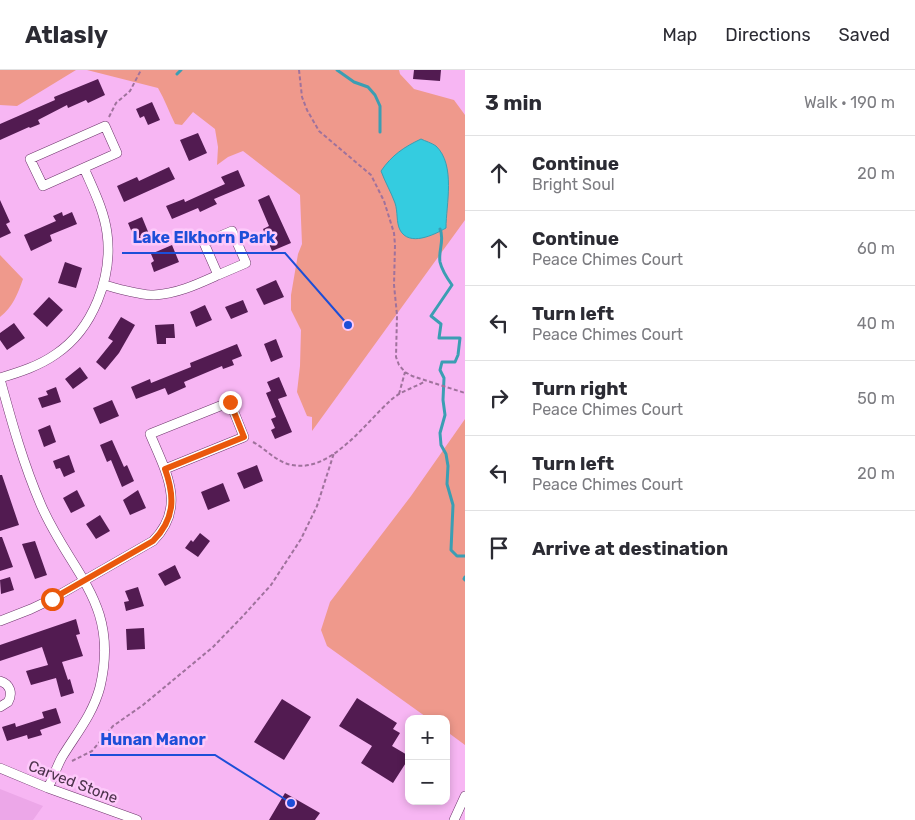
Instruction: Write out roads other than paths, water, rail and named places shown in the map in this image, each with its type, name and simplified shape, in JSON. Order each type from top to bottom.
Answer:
[{"type":"street","points":[[105,126],[118,153],[84,168],[43,186],[30,159],[105,126]]},
{"type":"street","points":[[48,788],[62,758],[83,727],[92,707],[99,688],[105,648],[101,617],[95,599],[53,529],[22,460],[0,379],[43,363],[68,346],[88,319],[104,285],[108,248],[107,232],[98,201],[84,168]]},
{"type":"street","points":[[104,285],[139,293],[154,294],[185,289],[218,275],[246,263],[232,231],[204,243],[218,275]]},
{"type":"street","points":[[0,621],[31,609],[153,541],[161,532],[170,515],[171,505],[169,481],[150,434],[230,402],[244,437],[165,469]]},
{"type":"street","points":[[0,681],[8,686],[11,693],[8,702],[0,707]]},
{"type":"street","name":"Carved Stone","points":[[0,768],[48,788],[137,820]]},
{"type":"street","points":[[454,820],[465,796]]},
{"type":"waterway","points":[[177,74],[181,70]]},
{"type":"waterway","points":[[337,70],[354,82],[368,87],[375,95],[380,106],[380,132]]},
{"type":"waterway","points":[[440,229],[442,237],[440,262],[443,271],[452,285],[431,316],[441,324],[439,338],[460,338],[458,355],[455,362],[442,362],[440,370],[444,378],[443,400],[445,415],[440,433],[441,445],[446,454],[448,466],[447,484],[453,505],[451,550],[457,556],[465,556]]},
{"type":"place","name":"Lake Elkhorn Park","points":[[348,325]]},
{"type":"place","name":"Hunan Manor","points":[[291,803]]}]
